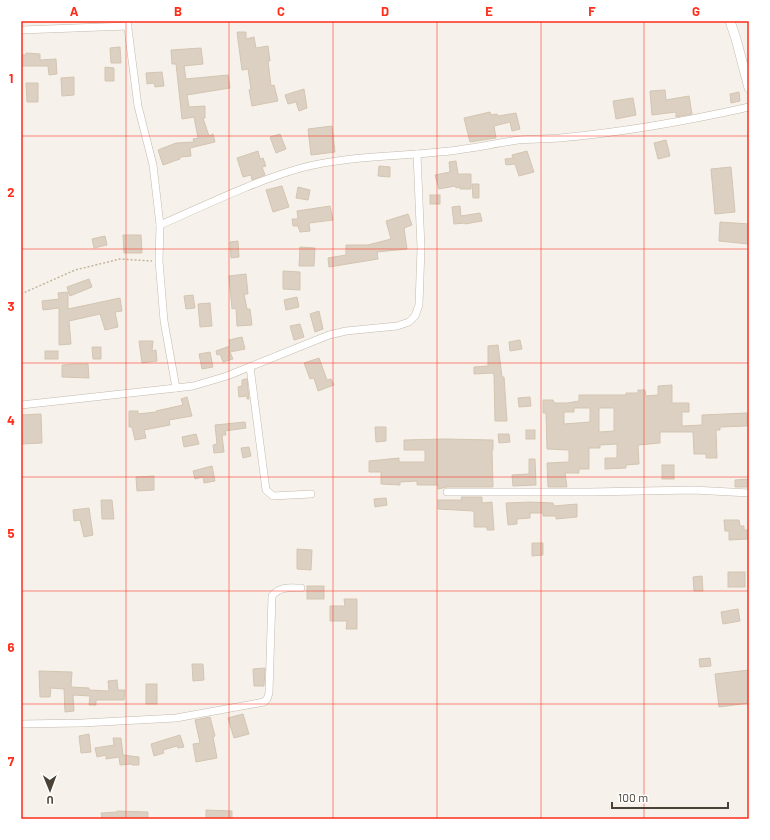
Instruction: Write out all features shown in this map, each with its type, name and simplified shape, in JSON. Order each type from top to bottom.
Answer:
[{"type":"street","points":[[730,21],[749,88]]},
{"type":"street","points":[[21,30],[127,23],[138,106],[153,165],[160,225],[159,261],[164,321],[176,388]]},
{"type":"street","points":[[160,225],[262,182],[300,169],[354,158],[470,149],[518,140],[560,138],[627,130],[697,119],[749,107]]},
{"type":"street","points":[[21,405],[193,386],[211,382],[329,336],[346,331],[396,326],[409,322],[415,316],[419,305],[421,248],[417,154]]},
{"type":"street","points":[[250,367],[266,490],[273,496],[312,494]]},
{"type":"street","points":[[447,492],[568,493],[693,490],[749,493]]},
{"type":"street","points":[[21,724],[82,723],[176,718],[264,702],[269,693],[272,596],[276,591],[283,588],[302,588]]},
{"type":"path","points":[[21,294],[75,270],[90,266],[120,259],[159,261]]},
{"type":"building","points":[[237,32],[246,32],[246,39],[254,37],[256,48],[268,46],[271,86],[274,85],[278,101],[252,106],[249,90],[251,89],[248,69],[242,70]]},
{"type":"building","points":[[120,47],[121,63],[111,63],[110,48]]},
{"type":"building","points":[[201,48],[203,64],[184,66],[186,79],[228,75],[230,88],[187,95],[189,107],[205,106],[205,118],[203,118],[209,136],[213,134],[215,142],[190,148],[191,156],[180,157],[180,159],[163,165],[158,150],[176,143],[194,142],[193,139],[198,138],[194,117],[182,119],[176,64],[172,64],[171,50]]},
{"type":"building","points":[[26,53],[40,54],[40,60],[56,59],[57,74],[49,75],[48,66],[21,66],[21,55],[26,55]]},
{"type":"building","points":[[105,67],[114,68],[114,81],[105,81]]},
{"type":"building","points":[[162,72],[164,86],[155,87],[154,83],[147,84],[146,73]]},
{"type":"building","points":[[74,77],[74,95],[62,96],[61,78]]},
{"type":"building","points":[[26,83],[38,83],[38,102],[27,102]]},
{"type":"building","points":[[304,89],[307,108],[299,111],[296,102],[288,104],[285,95]]},
{"type":"building","points":[[665,90],[666,100],[689,96],[692,114],[676,117],[676,112],[652,115],[650,91]]},
{"type":"building","points":[[739,92],[740,101],[731,103],[730,94]]},
{"type":"building","points":[[633,98],[636,115],[616,119],[613,101]]},
{"type":"building","points":[[490,112],[491,115],[497,114],[498,116],[516,113],[520,129],[512,131],[510,122],[494,126],[496,138],[470,142],[464,118]]},
{"type":"building","points":[[332,126],[335,152],[311,155],[308,129]]},
{"type":"building","points":[[280,134],[286,149],[276,153],[270,137]]},
{"type":"building","points":[[666,140],[670,156],[658,159],[654,143]]},
{"type":"building","points":[[258,151],[260,159],[263,158],[266,166],[262,167],[265,175],[252,180],[251,175],[243,177],[237,158]]},
{"type":"building","points":[[527,151],[534,172],[519,176],[515,164],[506,165],[505,159],[513,158],[512,155]]},
{"type":"building","points":[[456,161],[458,174],[471,174],[471,189],[460,189],[460,187],[456,188],[455,186],[439,189],[435,175],[450,172],[449,162]]},
{"type":"building","points":[[379,166],[390,167],[390,177],[378,176]]},
{"type":"building","points":[[731,167],[735,212],[715,214],[711,169]]},
{"type":"building","points":[[472,184],[479,184],[479,198],[473,198]]},
{"type":"building","points":[[282,186],[289,207],[273,212],[266,190]]},
{"type":"building","points":[[298,187],[310,190],[308,200],[296,198]]},
{"type":"building","points":[[430,195],[440,195],[440,204],[430,204]]},
{"type":"building","points":[[330,206],[333,220],[309,223],[310,231],[300,232],[298,226],[293,226],[292,219],[298,219],[297,211]]},
{"type":"building","points":[[460,206],[461,216],[480,213],[482,221],[454,224],[452,207]]},
{"type":"building","points":[[408,214],[412,225],[404,228],[407,249],[377,252],[378,259],[329,267],[328,258],[346,255],[346,245],[368,245],[391,239],[386,221]]},
{"type":"building","points":[[720,222],[749,224],[749,244],[719,241]]},
{"type":"building","points":[[123,235],[141,235],[142,253],[124,253]]},
{"type":"building","points":[[105,236],[107,245],[94,248],[92,239]]},
{"type":"building","points":[[238,241],[239,257],[231,258],[230,242]]},
{"type":"building","points":[[300,247],[315,248],[314,266],[299,266]]},
{"type":"building","points":[[283,271],[300,272],[300,290],[283,289]]},
{"type":"building","points":[[246,274],[248,294],[244,294],[247,309],[250,309],[252,325],[237,326],[236,308],[232,309],[229,276]]},
{"type":"building","points":[[89,279],[92,287],[70,296],[67,287]]},
{"type":"building","points":[[68,292],[68,309],[120,298],[122,311],[115,312],[118,327],[105,330],[100,314],[69,321],[71,344],[59,345],[59,308],[43,310],[42,301],[59,299],[58,293]]},
{"type":"building","points":[[193,295],[195,308],[186,309],[184,296]]},
{"type":"building","points":[[297,297],[299,307],[286,310],[284,300]]},
{"type":"building","points":[[210,303],[212,326],[200,327],[198,304]]},
{"type":"building","points":[[319,311],[323,329],[315,332],[310,314]]},
{"type":"building","points":[[300,324],[304,337],[294,340],[290,326]]},
{"type":"building","points":[[242,337],[245,349],[230,352],[233,359],[223,362],[220,354],[217,355],[216,351],[230,346],[229,340]]},
{"type":"building","points":[[520,340],[522,349],[510,351],[509,342]]},
{"type":"building","points":[[139,341],[153,341],[152,351],[156,350],[157,361],[142,363]]},
{"type":"building","points":[[498,345],[502,377],[504,377],[507,421],[495,421],[493,373],[474,374],[474,367],[488,366],[488,346]]},
{"type":"building","points":[[92,347],[101,347],[101,359],[93,359]]},
{"type":"building","points":[[45,351],[58,351],[58,359],[45,359]]},
{"type":"building","points":[[210,352],[213,367],[202,369],[199,354]]},
{"type":"building","points":[[319,358],[327,380],[331,379],[334,385],[318,391],[314,378],[310,379],[304,363]]},
{"type":"building","points":[[88,364],[89,378],[62,377],[62,365]]},
{"type":"building","points":[[247,379],[249,399],[247,399],[247,396],[239,397],[238,387],[242,386],[242,380]]},
{"type":"building","points":[[672,385],[672,403],[689,403],[689,412],[682,412],[682,426],[702,425],[702,415],[747,413],[747,426],[720,427],[720,430],[716,430],[717,458],[706,458],[706,454],[694,454],[693,432],[660,432],[660,443],[638,445],[639,464],[626,465],[626,468],[605,469],[605,458],[617,458],[617,444],[600,445],[600,448],[589,448],[589,469],[579,469],[579,473],[565,473],[567,487],[548,487],[547,463],[569,462],[569,450],[547,449],[546,413],[543,413],[543,400],[553,400],[554,403],[567,403],[579,401],[579,395],[626,395],[626,393],[638,393],[638,390],[645,390],[646,396],[658,395],[658,386]],"holes":[[[574,408],[590,408],[590,422],[564,424],[564,412],[574,412]],[[599,408],[614,408],[614,431],[599,432]]]},
{"type":"building","points":[[187,397],[192,416],[169,420],[170,425],[144,430],[146,438],[135,440],[132,427],[129,427],[129,411],[138,411],[138,414],[156,412],[183,405],[181,399]]},
{"type":"building","points":[[530,397],[531,406],[519,407],[518,398]]},
{"type":"building","points":[[41,414],[42,443],[22,444],[21,415]]},
{"type":"building","points":[[245,422],[246,428],[225,431],[226,435],[222,435],[224,452],[214,453],[213,445],[217,444],[215,425]]},
{"type":"building","points":[[375,427],[386,427],[386,441],[376,442]]},
{"type":"building","points":[[526,430],[535,430],[535,439],[526,439]]},
{"type":"building","points":[[196,434],[199,444],[184,447],[182,437]]},
{"type":"building","points":[[498,434],[509,434],[510,442],[499,443]]},
{"type":"building","points":[[404,440],[493,440],[493,487],[447,487],[438,489],[438,485],[417,485],[417,481],[400,482],[400,485],[381,484],[381,472],[369,472],[369,461],[399,458],[399,462],[425,462],[425,450],[404,450]]},
{"type":"building","points":[[249,447],[251,456],[243,458],[241,448]]},
{"type":"building","points":[[529,459],[535,459],[536,485],[513,486],[512,475],[529,474]]},
{"type":"building","points":[[662,465],[674,465],[674,479],[662,479]]},
{"type":"building","points":[[212,466],[215,481],[204,483],[203,477],[195,479],[193,471]]},
{"type":"building","points":[[154,476],[154,490],[137,491],[136,477]]},
{"type":"building","points":[[749,479],[749,487],[735,487],[735,480]]},
{"type":"building","points":[[461,497],[482,497],[482,503],[492,502],[494,530],[487,530],[487,527],[474,527],[474,511],[438,509],[438,500],[462,500]]},
{"type":"building","points":[[386,498],[387,505],[375,507],[374,499]]},
{"type":"building","points":[[101,500],[112,500],[114,519],[102,519]]},
{"type":"building","points":[[506,503],[553,503],[554,506],[577,504],[577,517],[556,519],[556,516],[543,516],[543,513],[530,513],[530,518],[517,519],[517,524],[508,525]]},
{"type":"building","points":[[89,508],[93,535],[84,537],[80,520],[74,521],[73,510]]},
{"type":"building","points":[[724,520],[739,520],[740,526],[744,526],[744,530],[748,530],[748,539],[729,540],[729,531],[725,531]]},
{"type":"building","points":[[532,543],[543,543],[543,555],[532,556]]},
{"type":"building","points":[[297,549],[312,550],[311,570],[297,569]]},
{"type":"building","points":[[728,572],[745,572],[745,587],[728,587]]},
{"type":"building","points":[[702,576],[703,591],[694,591],[693,577]]},
{"type":"building","points":[[307,586],[324,586],[324,599],[307,599]]},
{"type":"building","points":[[344,599],[357,599],[357,629],[346,629],[347,621],[330,621],[330,606],[345,606]]},
{"type":"building","points":[[738,609],[740,621],[723,624],[721,612]]},
{"type":"building","points":[[710,658],[711,666],[700,667],[699,659]]},
{"type":"building","points":[[192,664],[203,664],[204,680],[193,681]]},
{"type":"building","points":[[265,668],[264,686],[254,686],[253,669]]},
{"type":"building","points":[[749,670],[749,703],[719,707],[715,674]]},
{"type":"building","points":[[39,671],[72,672],[71,687],[89,688],[89,690],[109,691],[108,681],[117,680],[118,690],[125,690],[124,700],[96,700],[96,705],[89,705],[90,696],[73,695],[74,711],[65,712],[64,689],[51,688],[50,697],[40,697]]},
{"type":"building","points":[[146,684],[157,684],[157,704],[146,704]]},
{"type":"building","points":[[243,714],[249,734],[234,738],[228,718]]},
{"type":"building","points":[[210,717],[215,736],[213,737],[217,758],[196,762],[193,744],[200,743],[195,720]]},
{"type":"building","points":[[89,734],[91,752],[81,753],[79,736]]},
{"type":"building","points":[[180,735],[184,747],[178,748],[177,746],[163,750],[164,753],[154,756],[151,744]]},
{"type":"building","points":[[113,738],[121,738],[123,755],[139,757],[139,765],[120,765],[119,757],[106,759],[106,755],[97,757],[95,748],[114,745]]},
{"type":"building","points":[[206,810],[232,811],[232,819],[206,819]]},
{"type":"building","points":[[117,811],[148,812],[148,819],[102,819],[101,813]]}]
